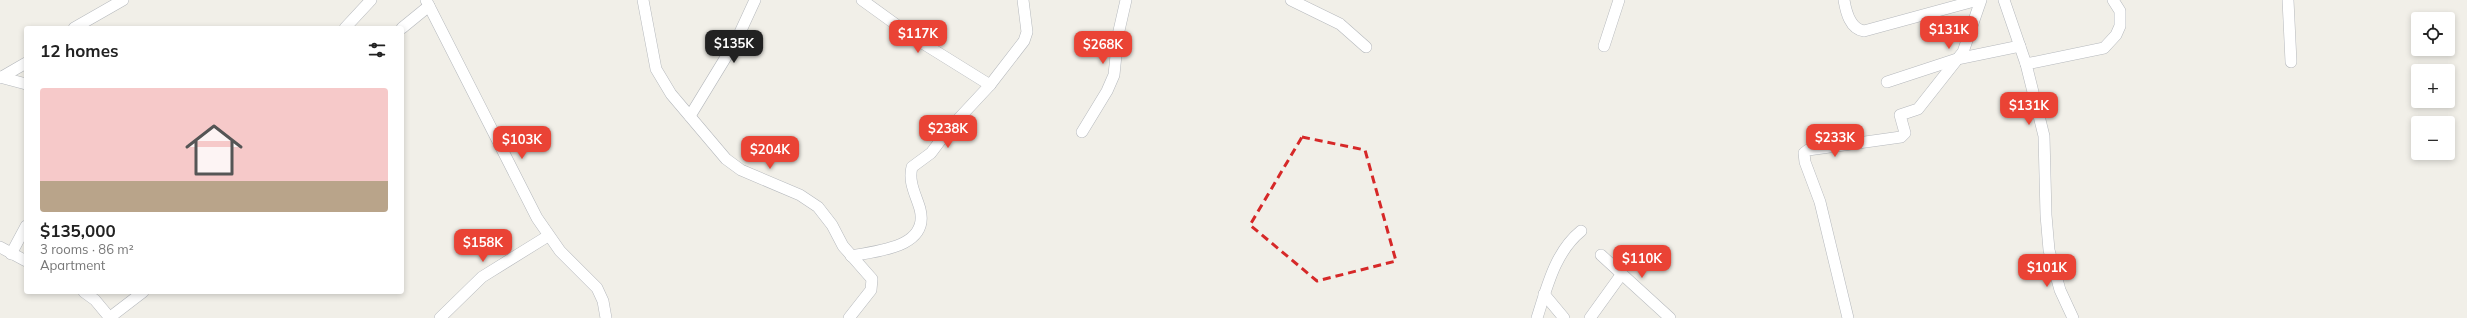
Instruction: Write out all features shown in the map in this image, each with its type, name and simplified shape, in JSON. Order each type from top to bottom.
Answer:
[{"type":"street","points":[[78,26],[123,0]]},
{"type":"street","points":[[347,26],[370,0]]},
{"type":"street","points":[[643,0],[656,69],[671,94],[726,159],[741,170],[800,195],[818,207],[832,225],[843,246],[863,268],[873,284],[871,290],[849,318]]},
{"type":"street","points":[[690,116],[737,39],[755,0]]},
{"type":"street","points":[[862,0],[916,38],[990,85]]},
{"type":"street","points":[[851,256],[903,244],[912,237],[920,220],[920,210],[911,181],[912,167],[931,152],[949,128],[990,85],[1024,41],[1027,32],[1023,0]]},
{"type":"street","points":[[1082,132],[1107,91],[1114,75],[1118,35],[1126,0]]},
{"type":"street","points":[[1291,0],[1340,24],[1366,47]]},
{"type":"street","points":[[1604,46],[1619,0]]},
{"type":"street","points":[[1844,0],[1846,12],[1853,26],[1864,31],[1980,0]]},
{"type":"street","points":[[1848,318],[1820,202],[1805,162],[1804,153],[1808,150],[1901,137],[1905,133],[1900,116],[1918,109],[1958,59],[1966,45],[1980,0]]},
{"type":"street","points":[[2004,0],[2026,64],[2044,136],[2046,216],[2050,250],[2060,290],[2073,318]]},
{"type":"street","points":[[2026,64],[2104,48],[2116,35],[2120,26],[2120,11],[2113,0]]},
{"type":"street","points":[[2288,0],[2291,62]]},
{"type":"street","points":[[404,26],[428,3],[548,236],[560,251],[597,288],[604,300],[606,318]]},
{"type":"street","points":[[1887,82],[1958,59],[2020,46]]},
{"type":"street","points":[[0,78],[24,64]]},
{"type":"street","points":[[0,78],[24,84]]},
{"type":"street","points":[[11,254],[24,230]]},
{"type":"street","points":[[1537,318],[1544,294],[1558,258],[1570,240],[1581,231]]},
{"type":"street","points":[[440,318],[482,277],[548,236]]},
{"type":"street","points":[[0,247],[24,260]]},
{"type":"street","points":[[1601,255],[1668,317]]},
{"type":"street","points":[[1590,318],[1621,275]]},
{"type":"street","points":[[87,294],[95,300],[109,318],[140,294]]},
{"type":"street","points":[[1544,294],[1564,318]]},
{"type":"highlighted area","points":[[1302,137],[1365,150],[1396,261],[1317,281],[1250,225]]}]
